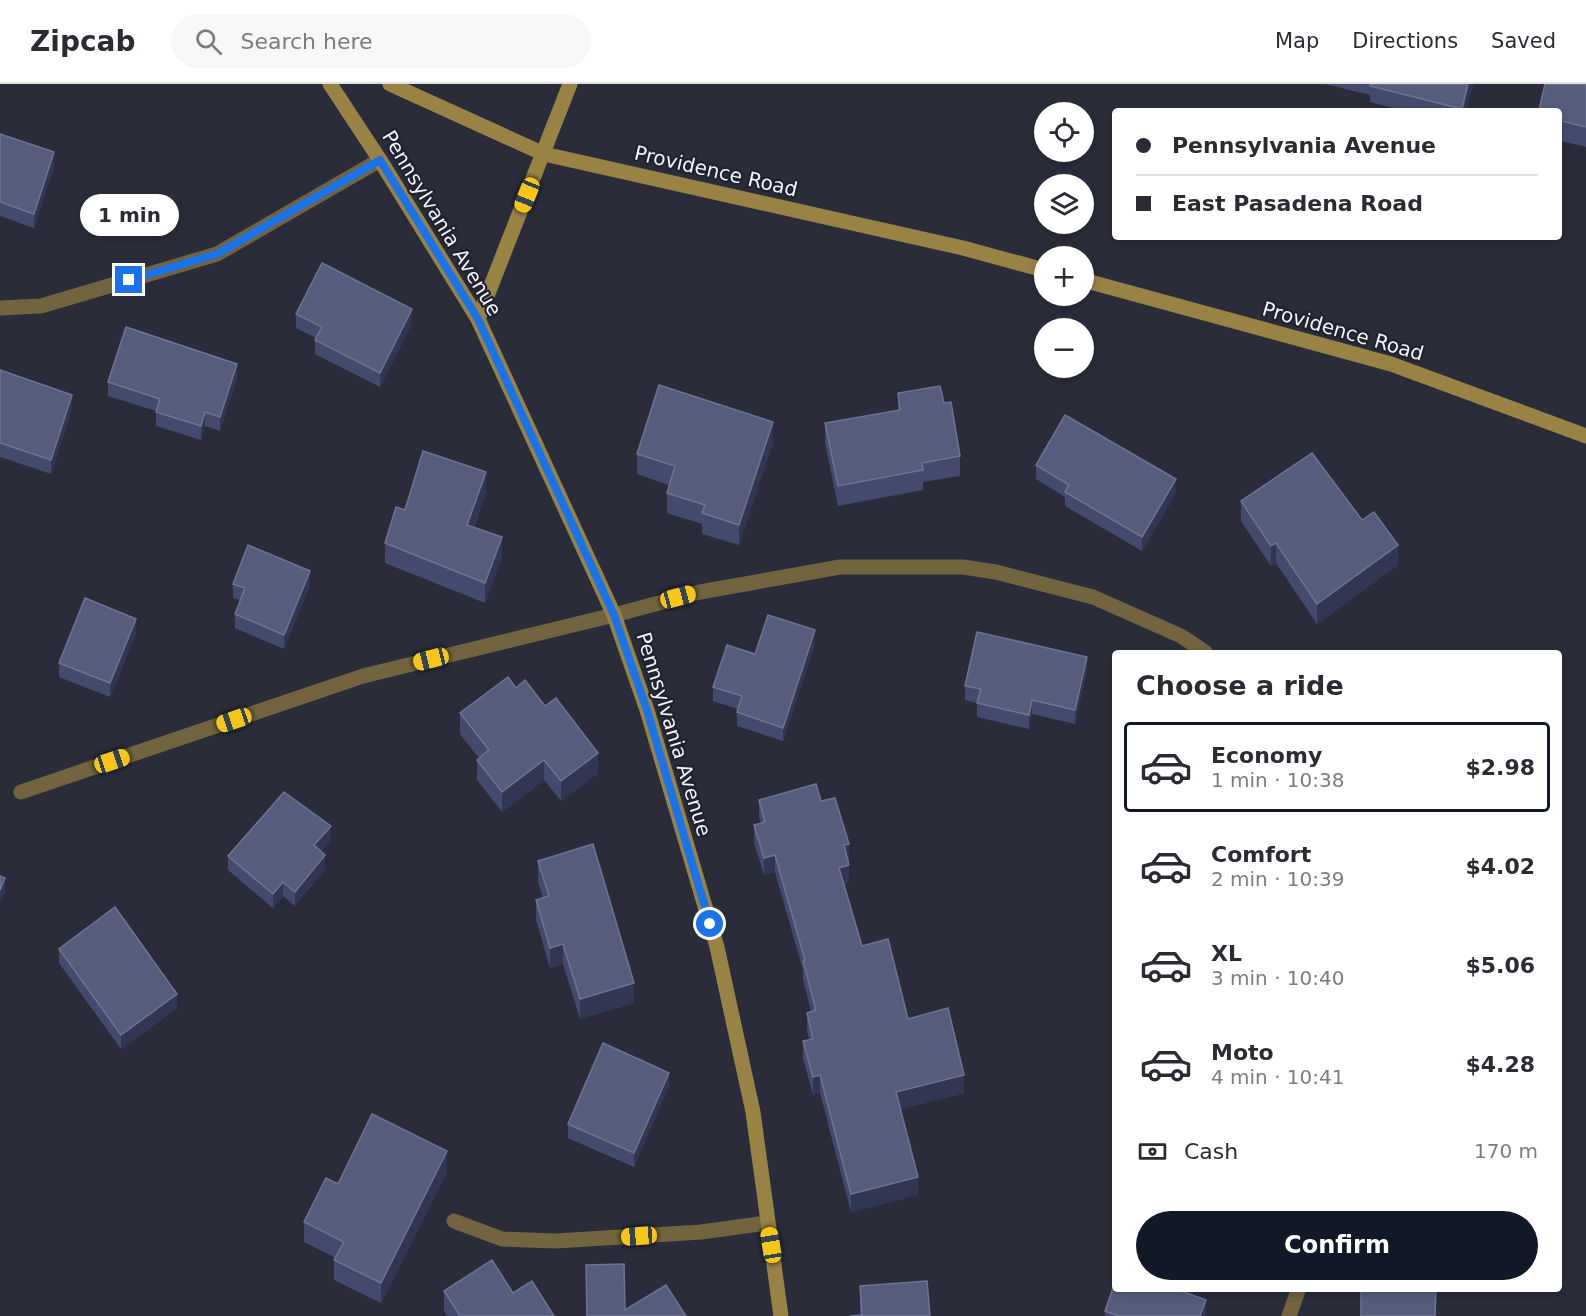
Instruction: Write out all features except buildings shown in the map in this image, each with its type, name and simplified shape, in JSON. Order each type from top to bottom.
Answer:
[{"type":"street","name":"Pennsylvania Avenue","points":[[330,84],[380,160],[478,319],[614,615],[647,710],[717,947],[753,1112],[781,1316]]},
{"type":"street","name":"Providence Road","points":[[390,84],[544,154],[963,248],[1034,267]]},
{"type":"street","points":[[478,319],[570,84]]},
{"type":"street","points":[[0,308],[41,306],[217,254],[380,160]]},
{"type":"street","name":"Providence Road","points":[[1094,283],[1391,364],[1586,436]]},
{"type":"street","points":[[21,792],[363,676],[700,592],[840,567],[963,567],[996,572],[1093,597],[1181,636],[1202,650]]},
{"type":"street","points":[[454,1221],[502,1239],[555,1241],[701,1232],[768,1223]]},
{"type":"street","points":[[1289,1316],[1298,1292]]},
{"type":"route","points":[[129,280],[217,254],[380,160],[478,319],[614,615],[647,710],[710,924]]}]
